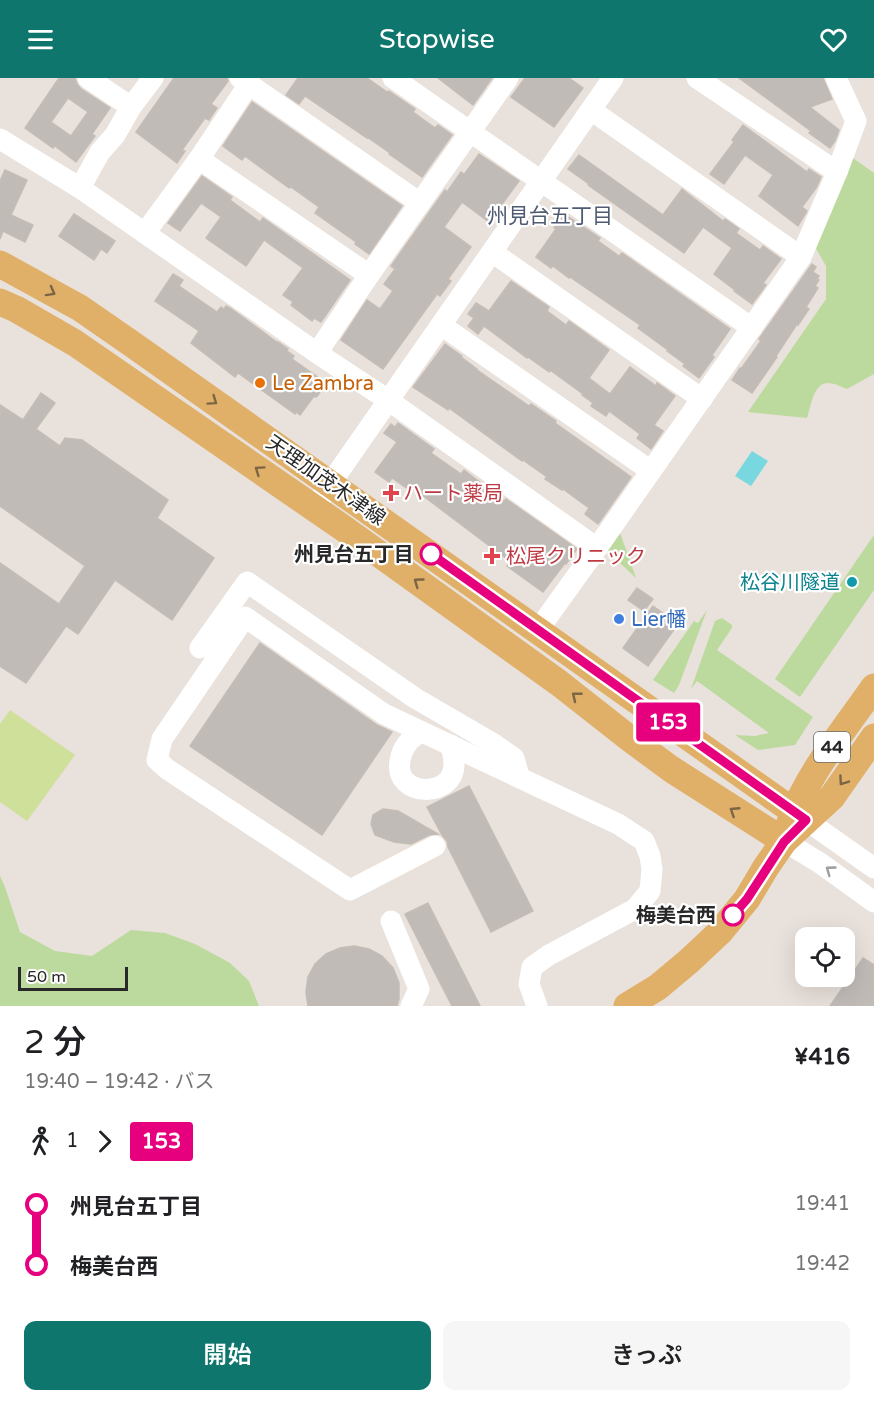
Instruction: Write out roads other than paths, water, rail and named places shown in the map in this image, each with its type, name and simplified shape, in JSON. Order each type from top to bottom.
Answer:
[{"type":"main road","name":"天理加茂木津線","points":[[0,264],[80,308],[800,815]]},
{"type":"main road","name":"天理加茂木津線","points":[[0,302],[75,343],[314,508],[559,683],[671,769],[784,842]]},
{"type":"main road","name":"44","points":[[627,1006],[658,987],[689,961],[720,932],[747,899],[800,815],[808,781],[874,687]]},
{"type":"main road","name":"44","points":[[800,815],[832,797],[874,737]]},
{"type":"street","points":[[88,78],[131,107]]},
{"type":"street","points":[[80,188],[100,152],[115,135],[131,107],[153,78]]},
{"type":"street","points":[[393,78],[752,327]]},
{"type":"street","points":[[317,353],[508,78]]},
{"type":"street","points":[[314,508],[613,78]]},
{"type":"street","points":[[698,78],[837,172]]},
{"type":"street","points":[[538,630],[801,257],[856,122],[836,78]]},
{"type":"street","points":[[144,233],[199,159],[244,81],[420,203]]},
{"type":"street","points":[[591,110],[801,257]]},
{"type":"street","points":[[0,139],[80,188],[388,400],[597,548]]},
{"type":"street","points":[[199,159],[369,275]]},
{"type":"street","points":[[492,252],[702,399]]},
{"type":"street","points":[[441,325],[651,471]]},
{"type":"street","points":[[200,648],[247,582],[415,698],[514,758],[519,776]]},
{"type":"street","points":[[435,846],[350,890],[167,769],[157,760],[162,739],[245,618],[384,714],[618,824],[644,841],[650,856],[650,891],[635,909],[549,955],[532,967],[529,984],[537,1006]]},
{"type":"street","points":[[421,732],[406,743],[400,755],[399,767],[405,782],[414,787],[423,790],[443,786],[454,770],[451,745]]},
{"type":"street","points":[[800,815],[874,868]]},
{"type":"street","points":[[784,842],[820,863],[874,902]]},
{"type":"street","points":[[391,921],[418,989],[411,1006]]},
{"type":"water","points":[[752,451],[768,461],[751,486],[735,476]]},
{"type":"place","name":"Le Zambra","points":[[260,383]]},
{"type":"place","name":"ハート薬局","points":[[391,493]]},
{"type":"place","name":"州見台五丁目","points":[[431,554]]},
{"type":"place","name":"松尾クリニック","points":[[492,556]]},
{"type":"place","name":"松谷川隧道","points":[[852,582]]},
{"type":"place","name":"Lier幡","points":[[619,619]]},
{"type":"place","name":"梅美台西","points":[[733,915]]},
{"type":"district","name":"州見台五丁目","points":[[550,216]]}]
